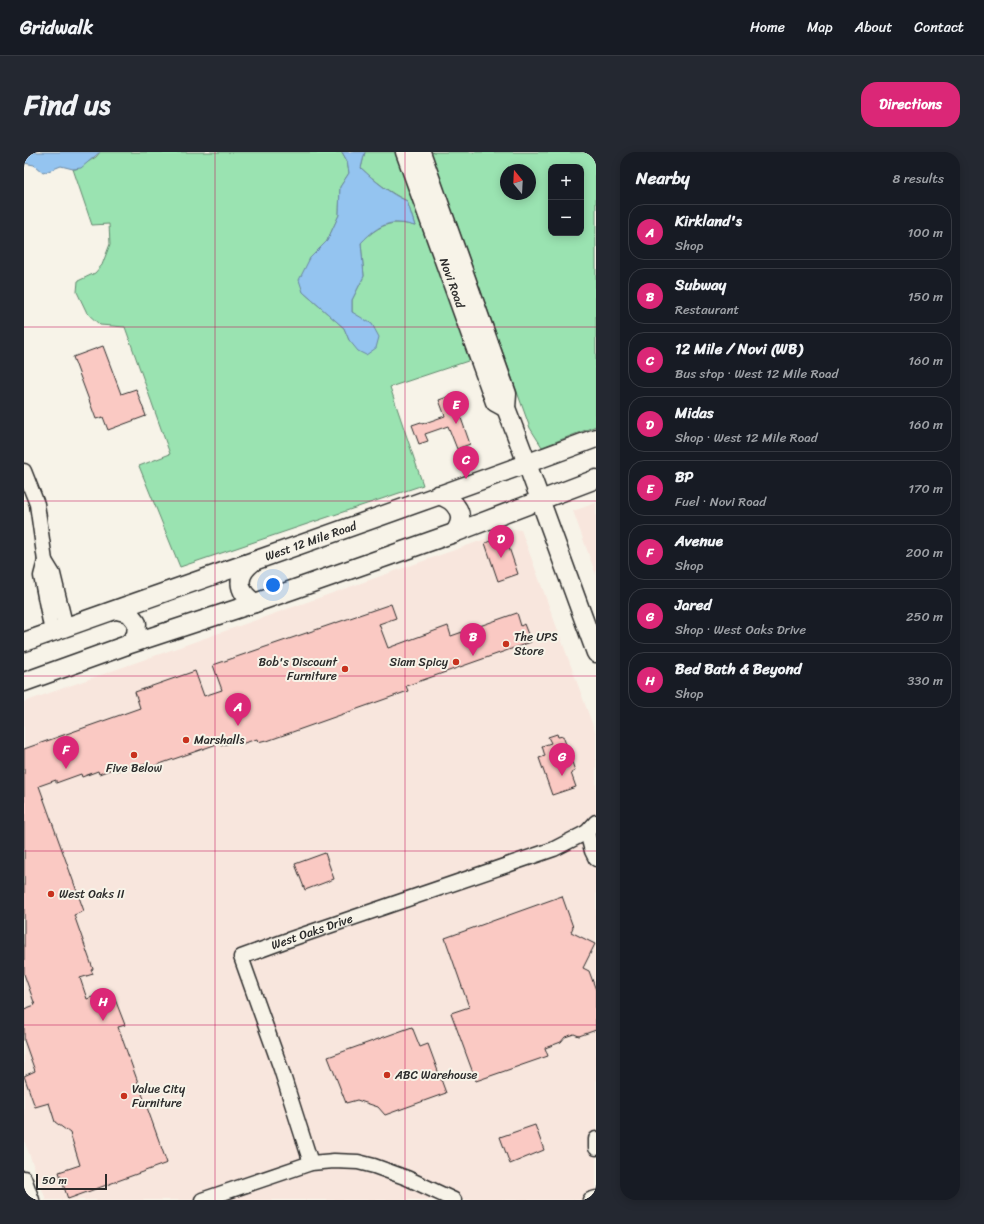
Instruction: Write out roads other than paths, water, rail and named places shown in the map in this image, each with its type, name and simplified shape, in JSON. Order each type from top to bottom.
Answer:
[{"type":"main road","name":"Novi Road","points":[[405,152],[495,402],[506,408]]},
{"type":"main road","name":"Novi Road","points":[[421,152],[507,394],[506,408],[596,654]]},
{"type":"main road","name":"West 12 Mile Road","points":[[24,642],[253,562],[596,438]]},
{"type":"main road","points":[[24,682],[127,645],[255,603],[454,533],[596,479]]},
{"type":"main road","points":[[438,495],[453,503],[458,510],[460,518],[459,527],[454,533]]},
{"type":"main road","points":[[253,562],[245,568],[240,578],[241,588],[246,597],[255,603]]},
{"type":"main road","points":[[117,610],[129,613],[136,623],[136,636],[127,645]]},
{"type":"street","points":[[24,471],[38,504],[45,561],[53,574],[59,630]]},
{"type":"street","points":[[593,829],[592,851],[596,859]]},
{"type":"street","name":"West Oaks Drive","points":[[311,1163],[281,1069],[241,958],[285,941],[516,863],[554,849],[593,829]]},
{"type":"street","points":[[596,1139],[596,1148]]},
{"type":"street","points":[[202,1200],[311,1163],[334,1161],[374,1166],[407,1178],[454,1200]]},
{"type":"street","points":[[24,1178],[32,1200]]},
{"type":"street","points":[[590,1200],[596,1198]]},
{"type":"water","points":[[24,152],[100,152],[81,168],[73,169],[61,166],[43,173],[34,165],[24,163]]},
{"type":"water","points":[[342,152],[365,152],[361,168],[389,191],[407,201],[415,226],[401,223],[388,224],[378,228],[361,243],[364,276],[352,300],[352,312],[372,324],[379,337],[376,348],[366,355],[358,351],[349,340],[344,328],[303,292],[299,280],[310,258],[327,241],[339,215],[340,187],[349,173],[347,161]]},
{"type":"place","name":"BP","points":[[456,424]]},
{"type":"place","name":"12 Mile / Novi (WB)","points":[[466,479]]},
{"type":"place","name":"Midas","points":[[501,558]]},
{"type":"place","name":"The UPS Store","points":[[506,644]]},
{"type":"place","name":"Subway","points":[[473,656]]},
{"type":"place","name":"Siam Spicy","points":[[456,662]]},
{"type":"place","name":"Bob's Discount Furniture","points":[[345,669]]},
{"type":"place","name":"Kirkland's","points":[[238,726]]},
{"type":"place","name":"Marshalls","points":[[186,740]]},
{"type":"place","name":"Five Below","points":[[134,755]]},
{"type":"place","name":"Avenue","points":[[66,769]]},
{"type":"place","name":"Jared","points":[[562,776]]},
{"type":"place","name":"West Oaks II","points":[[51,894]]},
{"type":"place","name":"Bed Bath & Beyond","points":[[103,1021]]},
{"type":"place","name":"ABC Warehouse","points":[[387,1075]]},
{"type":"place","name":"Value City Furniture","points":[[124,1096]]}]
